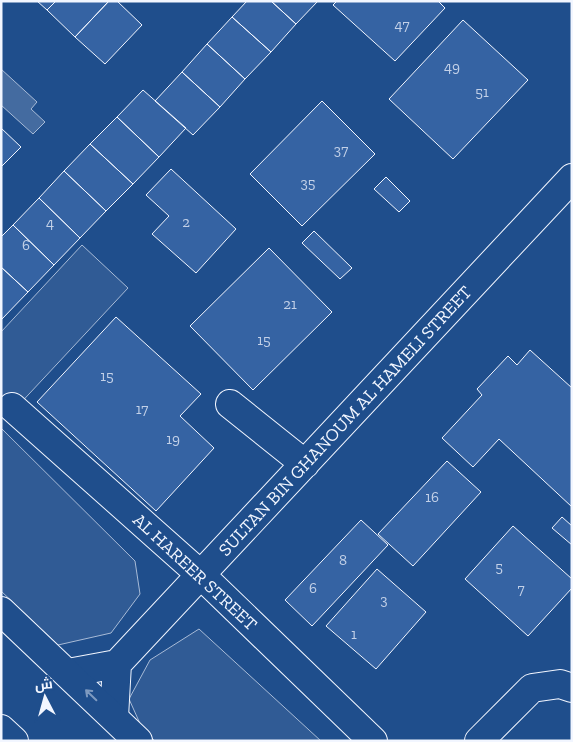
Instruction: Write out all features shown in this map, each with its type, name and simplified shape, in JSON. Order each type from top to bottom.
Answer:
[{"type":"street","name":"SULTAN BIN GHANOUM AL HAMELI STREET","points":[[117,664],[572,178]]},
{"type":"street","points":[[230,404],[304,464]]},
{"type":"street","name":"AL HAREER STREET","points":[[12,407],[200,575],[373,741]]},
{"type":"street","points":[[1,611],[138,741]]},
{"type":"street","points":[[68,673],[117,664],[114,717]]},
{"type":"street","points":[[480,741],[532,688],[560,684],[572,688]]},
{"type":"shaded area","points":[[1,69],[37,102],[31,109],[45,122],[33,134],[1,105]]},
{"type":"shaded area","points":[[82,245],[128,288],[15,409],[1,396],[1,332]]},
{"type":"shaded area","points":[[1,428],[135,561],[140,594],[111,633],[58,645],[1,591]]},
{"type":"shaded area","points":[[199,629],[321,741],[155,741],[142,728],[129,699],[150,660]]},
{"type":"building","points":[[37,1],[56,1],[47,10]]},
{"type":"building","points":[[56,1],[109,1],[75,37],[47,10]]},
{"type":"building","points":[[109,1],[117,1],[142,25],[105,64],[75,37]]},
{"type":"building","points":[[247,1],[271,1],[296,24],[271,52],[232,17]]},
{"type":"building","points":[[271,1],[318,1],[296,24]]},
{"type":"building","points":[[337,1],[438,1],[445,8],[395,61],[333,5]]},
{"type":"building","points":[[232,17],[271,52],[245,79],[207,44]]},
{"type":"building","points":[[463,20],[528,80],[453,159],[389,99]]},
{"type":"building","points":[[207,44],[245,79],[220,107],[182,72]]},
{"type":"building","points":[[182,72],[220,107],[193,135],[155,101]]},
{"type":"building","points":[[143,90],[186,128],[159,157],[117,117]]},
{"type":"building","points":[[322,101],[375,154],[302,226],[250,174]]},
{"type":"building","points":[[117,117],[159,157],[133,184],[90,144]]},
{"type":"building","points":[[1,128],[21,147],[1,167]]},
{"type":"building","points":[[90,144],[133,184],[106,211],[64,171]]},
{"type":"building","points":[[171,169],[236,229],[196,273],[152,234],[169,216],[146,195]]},
{"type":"building","points":[[64,171],[106,211],[80,238],[39,198]]},
{"type":"building","points":[[386,177],[410,201],[399,212],[374,189]]},
{"type":"building","points":[[39,198],[80,238],[54,265],[13,225]]},
{"type":"building","points":[[13,225],[54,265],[28,292],[1,267],[1,237]]},
{"type":"building","points":[[314,231],[352,268],[340,279],[302,243]]},
{"type":"building","points":[[269,248],[332,312],[253,390],[190,326]]},
{"type":"building","points":[[1,267],[28,292],[2,319],[1,318]]},
{"type":"building","points":[[116,317],[201,394],[180,416],[214,448],[156,511],[37,402]]},
{"type":"building","points":[[530,350],[572,388],[572,507],[499,439],[473,467],[442,438],[482,395],[477,389],[508,356],[517,365]]},
{"type":"building","points":[[447,461],[481,492],[413,566],[378,534]]},
{"type":"building","points":[[562,517],[572,526],[572,545],[552,528]]},
{"type":"building","points":[[361,520],[388,545],[312,626],[285,600]]},
{"type":"building","points":[[513,526],[572,579],[572,588],[528,636],[465,579]]},
{"type":"building","points":[[377,569],[426,612],[376,669],[326,626]]}]
